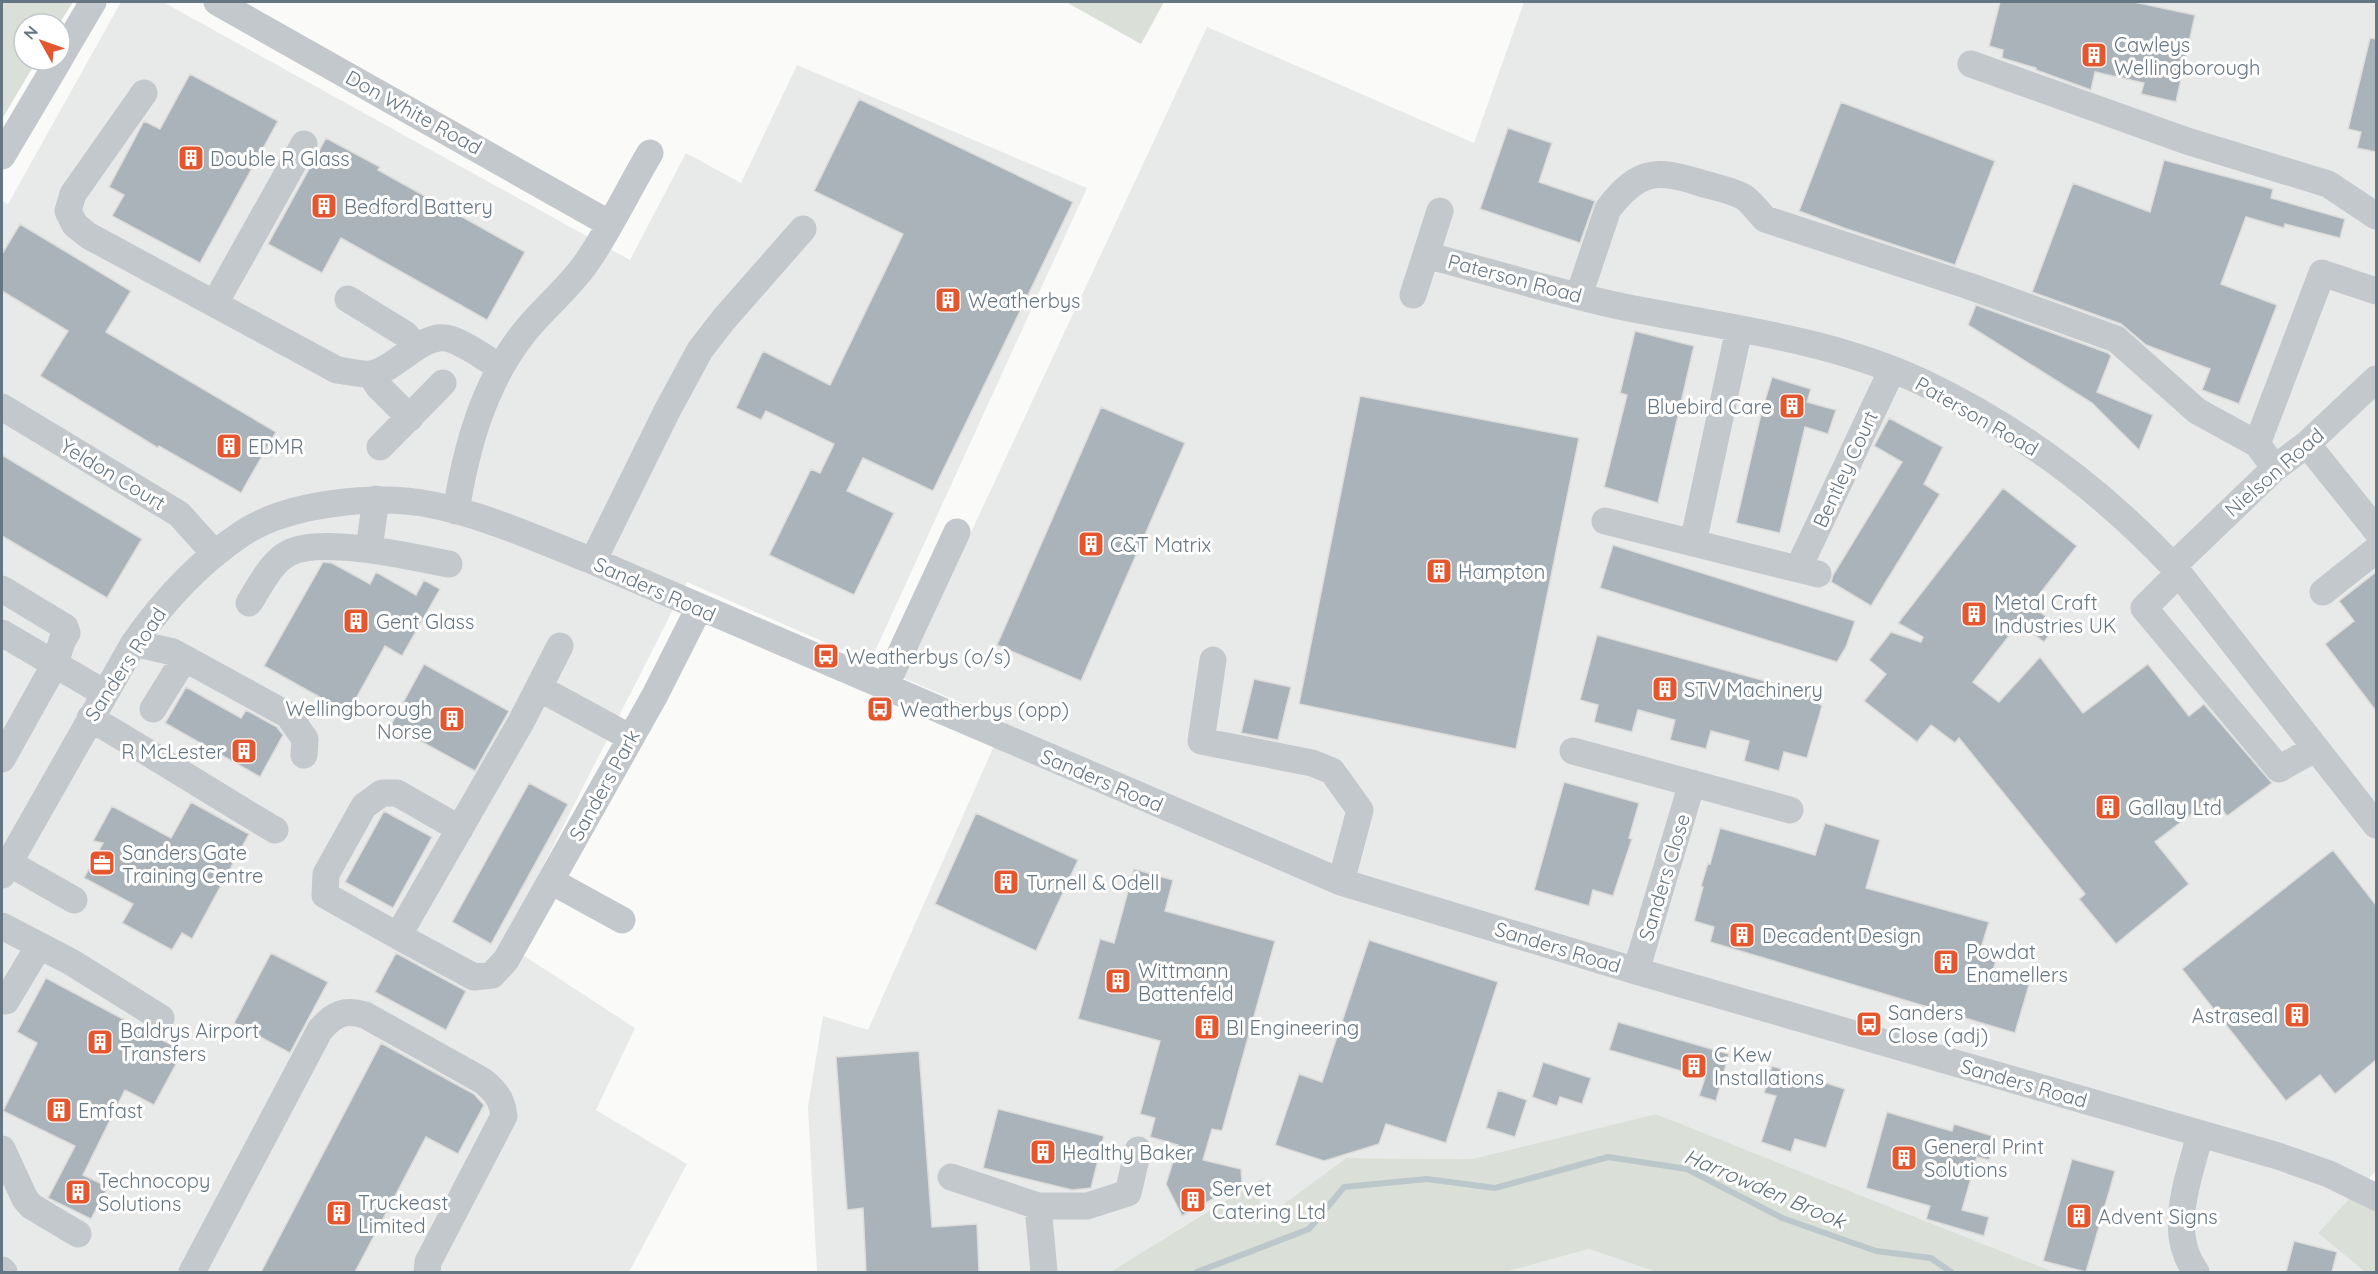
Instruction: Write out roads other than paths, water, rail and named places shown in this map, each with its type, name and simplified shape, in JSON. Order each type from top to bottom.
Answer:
[{"type":"street","points":[[72,37],[93,2]]},
{"type":"street","name":"Don White Road","points":[[217,2],[610,224]]},
{"type":"street","points":[[1971,64],[2187,141],[2328,184],[2376,216]]},
{"type":"street","points":[[2,156],[51,72]]},
{"type":"street","points":[[144,93],[73,194],[68,211],[75,225],[89,236],[337,370],[371,375],[396,362],[416,347],[434,339],[449,338],[500,367]]},
{"type":"street","points":[[215,303],[304,144]]},
{"type":"street","points":[[456,511],[473,435],[500,367],[522,335],[589,260],[650,153]]},
{"type":"street","points":[[1579,295],[1602,220],[1608,208],[1617,197],[1639,179],[1657,174],[1671,174],[1743,196],[1765,219],[1969,286],[2116,339],[2197,411],[2257,444],[2275,468]]},
{"type":"street","name":"Paterson Road","points":[[1413,295],[1440,211]]},
{"type":"street","points":[[592,561],[700,350],[724,319],[803,229]]},
{"type":"street","name":"Paterson Road","points":[[1426,255],[1617,305],[1805,342],[1922,382],[1971,409],[2056,463],[2109,503],[2140,531],[2176,570],[2376,825]]},
{"type":"street","points":[[2257,444],[2322,273],[2376,291]]},
{"type":"street","points":[[348,299],[405,334],[416,347]]},
{"type":"street","points":[[1693,543],[1739,329]]},
{"type":"street","name":"Bentley Court","points":[[1605,521],[1808,572],[1892,370]]},
{"type":"street","points":[[371,375],[378,386],[410,418]]},
{"type":"street","name":"Nielson Road","points":[[2316,748],[2279,769],[2144,608],[2176,570],[2275,468],[2307,444],[2376,379]]},
{"type":"street","points":[[380,447],[443,383]]},
{"type":"street","name":"Yeldon Court","points":[[2,407],[179,514],[215,554]]},
{"type":"street","points":[[2307,444],[2376,530]]},
{"type":"street","points":[[369,549],[376,499]]},
{"type":"street","name":"Sanders Road","points":[[5,869],[134,643],[158,609],[183,582],[215,554],[244,532],[278,517],[312,508],[376,499],[434,505],[592,561],[1341,882],[1636,971],[2278,1156],[2329,1174],[2376,1197]]},
{"type":"street","points":[[885,687],[957,532]]},
{"type":"street","points":[[249,603],[272,567],[288,553],[305,547],[369,549],[449,564]]},
{"type":"street","points":[[2323,592],[2376,549]]},
{"type":"street","points":[[2,589],[65,627],[67,633],[62,640],[56,664],[2,759]]},
{"type":"street","name":"Sanders Park","points":[[398,936],[474,977],[492,975],[507,960],[631,738],[699,608]]},
{"type":"street","points":[[2,633],[104,693]]},
{"type":"street","points":[[134,643],[172,652],[288,715],[305,738],[304,755]]},
{"type":"street","points":[[460,830],[397,793],[382,794],[364,806],[326,874],[325,895],[398,936],[460,830],[560,646]]},
{"type":"street","points":[[153,709],[184,659]]},
{"type":"street","points":[[1213,660],[1201,741],[1312,763],[1332,771],[1360,810],[1341,882]]},
{"type":"street","points":[[539,688],[631,738]]},
{"type":"street","points":[[90,718],[275,830]]},
{"type":"street","points":[[1573,751],[1790,810]]},
{"type":"street","name":"Sanders Close","points":[[1636,971],[1692,783]]},
{"type":"street","points":[[5,869],[74,900]]},
{"type":"street","points":[[551,881],[622,920]]},
{"type":"street","points":[[2,926],[71,962],[161,1017]]},
{"type":"street","points":[[6,1001],[39,946]]},
{"type":"street","points":[[192,1272],[320,1030],[338,1013],[353,1012],[365,1015],[483,1081],[497,1093],[502,1105],[504,1116],[428,1263],[427,1272]]},
{"type":"street","points":[[2196,1272],[2180,1240],[2181,1212],[2200,1134]]},
{"type":"street","points":[[2,1149],[25,1199],[32,1206],[78,1234]]},
{"type":"street","points":[[951,1177],[1038,1206],[1087,1206],[1128,1193],[1138,1150]]},
{"type":"street","points":[[1038,1206],[1044,1270]]},
{"type":"waterway","name":"Harrowden Brook","points":[[1197,1272],[1309,1229],[1344,1187],[1427,1179],[1495,1188],[1608,1157],[1687,1169],[1782,1218],[1876,1251],[1931,1258],[1951,1272]]},
{"type":"place","name":"Cawleys Wellingborough","points":[[2094,55]]},
{"type":"place","name":"Double R Glass","points":[[191,158]]},
{"type":"place","name":"Bedford Battery","points":[[324,206]]},
{"type":"place","name":"Weatherbys","points":[[948,300]]},
{"type":"place","name":"Bluebird Care","points":[[1792,406]]},
{"type":"place","name":"EDMR","points":[[229,446]]},
{"type":"place","name":"C&T Matrix","points":[[1091,544]]},
{"type":"place","name":"Hampton","points":[[1439,571]]},
{"type":"place","name":"Metal Craft Industries UK","points":[[1974,614]]},
{"type":"place","name":"Gent Glass","points":[[356,621]]},
{"type":"place","name":"Weatherbys (o/s)","points":[[826,656]]},
{"type":"place","name":"STV Machinery","points":[[1665,689]]},
{"type":"place","name":"Weatherbys (opp)","points":[[880,709]]},
{"type":"place","name":"Wellingborough Norse","points":[[452,719]]},
{"type":"place","name":"R McLester","points":[[244,751]]},
{"type":"place","name":"Gallay Ltd","points":[[2108,807]]},
{"type":"place","name":"Sanders Gate Training Centre","points":[[102,863]]},
{"type":"place","name":"Turnell & Odell","points":[[1006,882]]},
{"type":"place","name":"Decadent Design","points":[[1742,935]]},
{"type":"place","name":"Powdat Enamellers","points":[[1946,962]]},
{"type":"place","name":"Wittmann Battenfeld","points":[[1118,981]]},
{"type":"place","name":"Astraseal","points":[[2297,1015]]},
{"type":"place","name":"Sanders Close (adj)","points":[[1869,1024]]},
{"type":"place","name":"BI Engineering","points":[[1207,1027]]},
{"type":"place","name":"Baldrys Airport Transfers","points":[[100,1042]]},
{"type":"place","name":"C Kew Installations","points":[[1694,1066]]},
{"type":"place","name":"Emfast","points":[[59,1110]]},
{"type":"place","name":"Healthy Baker","points":[[1043,1152]]},
{"type":"place","name":"General Print Solutions","points":[[1904,1158]]},
{"type":"place","name":"Technocopy Solutions","points":[[78,1192]]},
{"type":"place","name":"Servet Catering Ltd","points":[[1193,1200]]},
{"type":"place","name":"Truckeast Limited","points":[[339,1213]]},
{"type":"place","name":"Advent Signs","points":[[2079,1216]]}]
